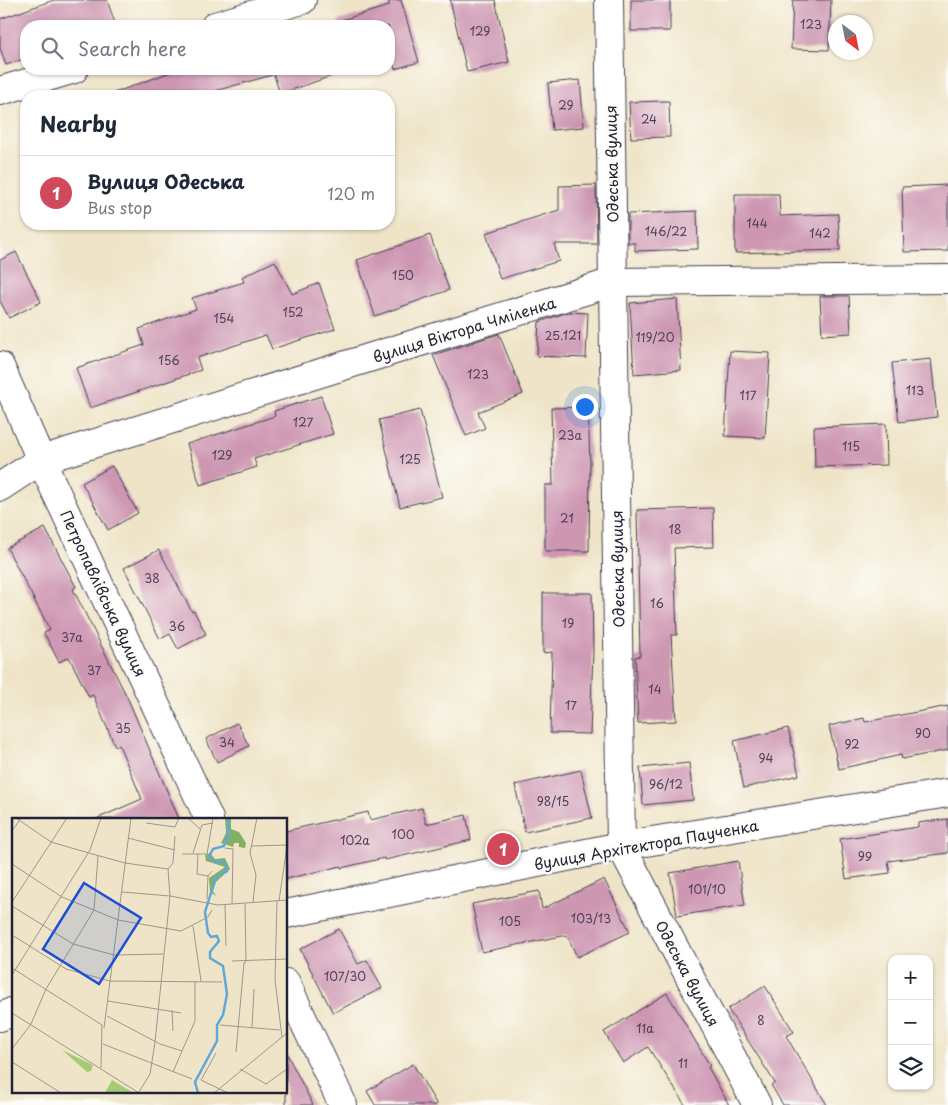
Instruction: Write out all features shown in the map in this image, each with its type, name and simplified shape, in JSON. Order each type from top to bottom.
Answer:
[{"type":"street","points":[[235,20],[302,0]]},
{"type":"street","name":"Одеська вулиця","points":[[609,0],[621,846],[757,1105]]},
{"type":"street","points":[[0,91],[54,75]]},
{"type":"street","name":"вулиця Віктора Чміленка","points":[[0,487],[42,460],[613,282],[948,279]]},
{"type":"street","name":"Петропавлівська вулиця","points":[[0,366],[209,818]]},
{"type":"street","name":"вулиця Архітектора Паученка","points":[[288,914],[621,846],[948,792]]},
{"type":"street","points":[[288,987],[343,1105]]},
{"type":"street","points":[[0,1017],[12,1013]]},
{"type":"building","points":[[54,0],[107,0],[114,20],[20,20],[20,60],[6,65],[0,48],[0,19]]},
{"type":"building","points":[[389,0],[401,0],[419,62],[395,69],[395,20],[341,20],[389,6]]},
{"type":"building","points":[[450,0],[495,0],[509,62],[467,72]]},
{"type":"building","points":[[631,0],[670,0],[670,31],[631,31]]},
{"type":"building","points":[[793,0],[831,0],[830,15],[828,15],[828,50],[791,49]]},
{"type":"building","points":[[163,75],[272,75],[218,90],[122,90]]},
{"type":"building","points":[[274,75],[334,75],[291,90],[279,90]]},
{"type":"building","points":[[580,80],[584,127],[552,130],[548,83]]},
{"type":"building","points":[[669,101],[670,137],[631,138],[629,102]]},
{"type":"building","points":[[596,185],[597,244],[554,244],[559,261],[500,279],[486,233],[559,210],[559,186]]},
{"type":"building","points":[[948,185],[948,251],[904,252],[902,187]]},
{"type":"building","points":[[735,194],[779,194],[780,216],[838,214],[840,250],[735,253]]},
{"type":"building","points":[[697,211],[698,249],[635,251],[635,243],[628,243],[628,214]]},
{"type":"building","points":[[430,235],[449,290],[375,316],[357,260]]},
{"type":"building","points":[[16,252],[41,302],[9,318],[0,301],[0,260]]},
{"type":"building","points":[[275,261],[292,294],[319,283],[335,329],[272,349],[266,335],[197,358],[201,370],[90,408],[76,368],[144,345],[139,329],[196,309],[192,298],[244,282],[242,277]]},
{"type":"building","points":[[820,296],[849,296],[851,333],[822,335]]},
{"type":"building","points":[[677,299],[681,370],[634,374],[630,303]]},
{"type":"building","points":[[568,312],[588,313],[586,358],[537,356],[539,322]]},
{"type":"building","points":[[499,334],[523,394],[478,412],[485,428],[466,436],[433,355]]},
{"type":"building","points":[[730,351],[770,353],[765,438],[725,436]]},
{"type":"building","points":[[931,359],[937,417],[899,422],[892,363]]},
{"type":"building","points":[[321,396],[333,434],[254,459],[257,467],[200,485],[187,444],[275,416],[274,411]]},
{"type":"building","points":[[588,407],[590,462],[589,551],[545,551],[545,485],[553,485],[551,408]]},
{"type":"building","points":[[420,410],[442,497],[400,507],[379,420]]},
{"type":"building","points":[[886,424],[887,465],[815,467],[814,427]]},
{"type":"building","points":[[112,466],[138,513],[108,530],[82,483]]},
{"type":"building","points":[[713,508],[714,547],[674,548],[677,635],[671,635],[676,721],[638,723],[635,657],[640,656],[637,510]]},
{"type":"building","points":[[45,528],[76,587],[73,589],[128,699],[179,818],[98,818],[142,799],[119,745],[115,746],[93,695],[89,697],[69,657],[59,662],[44,633],[50,630],[7,548]]},
{"type":"building","points":[[159,550],[206,634],[178,649],[170,634],[160,639],[124,568]]},
{"type":"building","points":[[543,593],[592,593],[593,652],[590,734],[550,733],[552,652],[543,653]]},
{"type":"building","points":[[948,706],[948,750],[902,759],[901,755],[839,769],[829,726],[864,718],[865,722]]},
{"type":"building","points":[[237,723],[249,746],[217,762],[206,739]]},
{"type":"building","points":[[788,728],[799,775],[744,788],[734,741]]},
{"type":"building","points":[[689,763],[693,800],[643,805],[640,768]]},
{"type":"building","points":[[581,770],[592,818],[525,832],[515,785]]},
{"type":"building","points":[[422,808],[426,824],[466,815],[471,840],[385,860],[384,858],[341,868],[341,866],[288,879],[288,831],[368,812],[370,820]]},
{"type":"building","points":[[948,819],[948,853],[888,861],[890,873],[846,879],[840,839],[918,827],[918,823]]},
{"type":"building","points":[[738,861],[745,905],[677,916],[670,873]]},
{"type":"building","points":[[604,879],[630,932],[577,957],[567,935],[482,952],[472,904],[539,891],[542,909]]},
{"type":"building","points":[[339,929],[358,964],[367,960],[382,988],[333,1013],[300,949]]},
{"type":"building","points":[[765,986],[794,1032],[786,1036],[827,1105],[783,1105],[771,1085],[775,1083],[728,1009]]},
{"type":"building","points":[[667,993],[710,1066],[708,1067],[729,1105],[685,1105],[648,1047],[623,1063],[604,1032]]},
{"type":"building","points":[[288,1056],[313,1105],[286,1105],[286,1092],[288,1092]]},
{"type":"building","points":[[413,1064],[437,1105],[375,1105],[367,1091]]},
{"type":"place","name":"Вулиця Одеська","points":[[503,849]]}]
